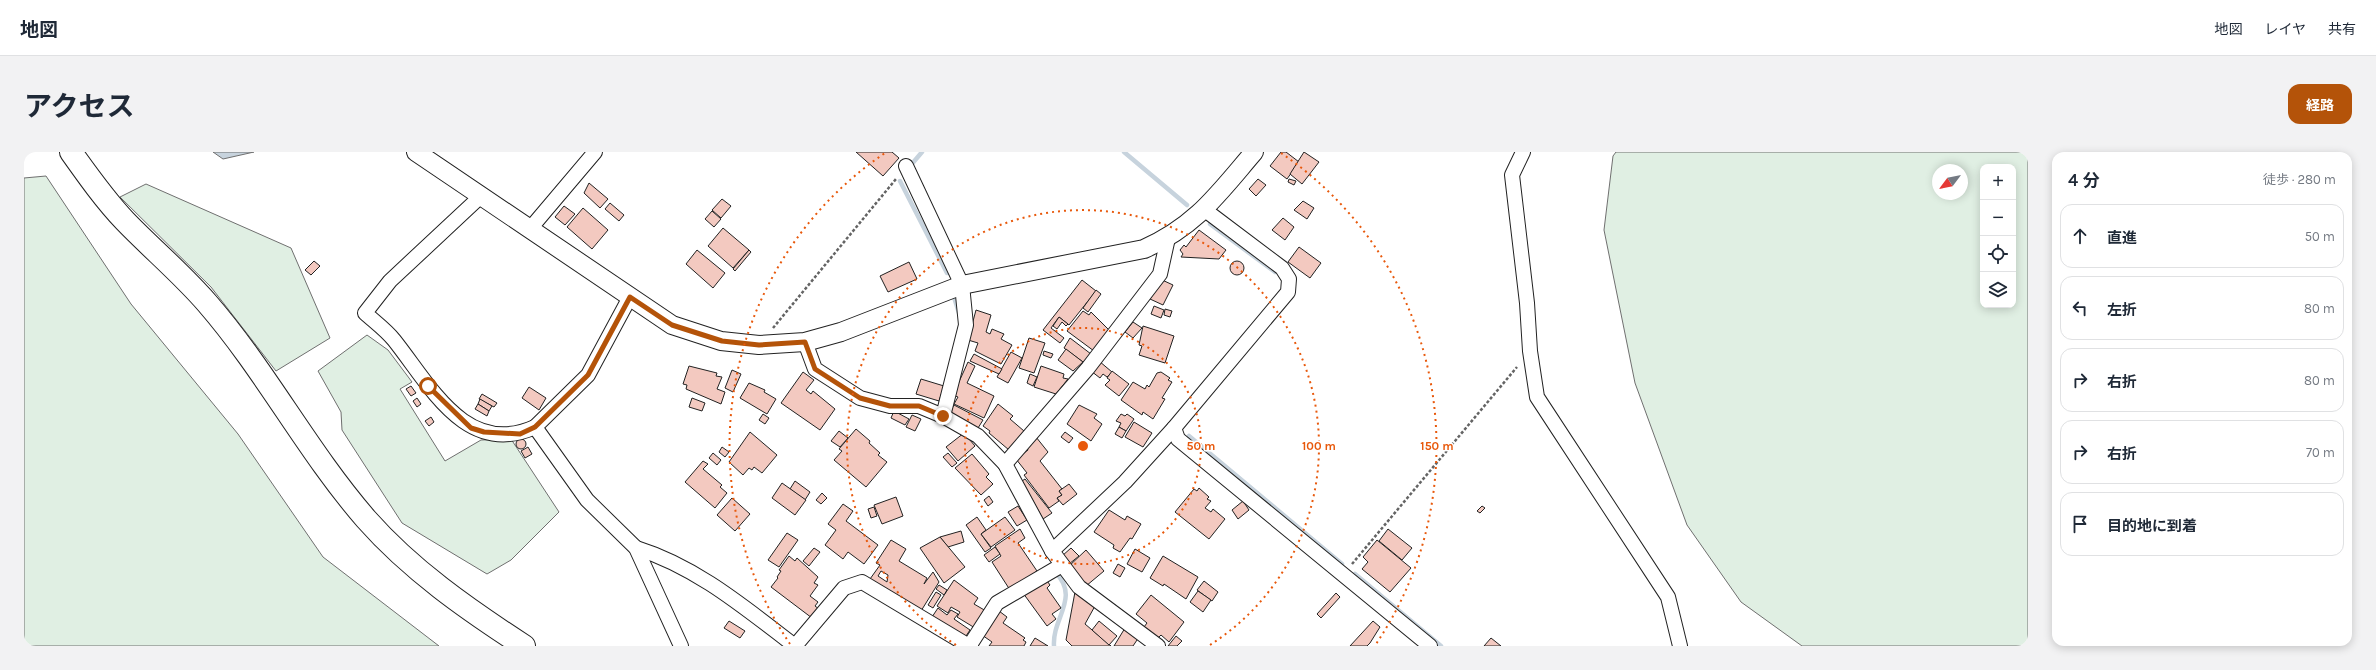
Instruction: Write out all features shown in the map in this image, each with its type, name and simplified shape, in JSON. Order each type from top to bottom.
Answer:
[{"type":"highway","points":[[71,152],[92,182],[125,221],[206,303],[265,376],[336,480],[366,519],[401,554],[445,592],[524,646]]},
{"type":"street","points":[[416,152],[529,230],[672,325],[722,341],[759,345],[805,342],[841,332],[962,286],[1144,249],[1168,238],[1205,210],[1254,152]]},
{"type":"street","points":[[529,230],[595,152]]},
{"type":"street","points":[[1523,152],[1512,175],[1527,303],[1530,351],[1537,396],[1668,597],[1680,646]]},
{"type":"street","points":[[906,166],[962,286],[966,325],[943,416]]},
{"type":"street","points":[[481,196],[390,281],[366,313],[393,339],[428,386],[471,428],[484,432],[520,434],[535,427],[588,375],[630,297]]},
{"type":"street","points":[[1052,551],[1125,482],[1174,428],[1288,292],[1289,280],[1282,268],[1205,210]]},
{"type":"street","points":[[1005,464],[1088,368],[1160,274],[1168,238]]},
{"type":"street","points":[[805,342],[815,369],[860,398],[890,406],[919,406],[943,416],[978,436],[1005,464],[1052,551],[1079,587],[1158,646]]},
{"type":"street","points":[[535,427],[587,500],[636,548],[681,646]]},
{"type":"street","points":[[1174,428],[1178,439],[1430,646]]},
{"type":"street","points":[[636,548],[659,555],[710,582],[795,646],[844,588],[862,582],[970,646],[997,603],[1062,565]]},
{"type":"path","points":[[759,345],[906,166]]},
{"type":"path","points":[[1343,574],[1530,351]]},
{"type":"green space","points":[[1616,152],[2028,152],[2028,646],[1802,646],[1741,602],[1687,525],[1635,383],[1604,230],[1613,156]]},
{"type":"green space","points":[[46,176],[131,304],[238,434],[323,557],[439,646],[24,646],[24,178]]},
{"type":"green space","points":[[146,184],[291,248],[330,338],[276,371],[211,287],[120,197]]},
{"type":"green space","points":[[367,335],[388,350],[412,382],[400,389],[445,461],[481,440],[511,439],[559,512],[511,560],[487,574],[402,523],[342,430],[341,412],[318,371]]},
{"type":"shaded area","points":[[213,152],[254,152],[223,159]]},
{"type":"building","points":[[856,152],[892,152],[899,158],[883,176]]},
{"type":"building","points":[[1281,152],[1286,152],[1299,162],[1287,179],[1270,166]]},
{"type":"building","points":[[1304,152],[1319,162],[1302,184],[1290,174]]},
{"type":"building","points":[[1258,179],[1266,185],[1256,196],[1249,189]]},
{"type":"building","points":[[1289,179],[1296,181],[1294,185],[1288,182]]},
{"type":"building","points":[[589,183],[608,199],[600,208],[584,193]]},
{"type":"building","points":[[722,199],[731,206],[721,218],[712,210]]},
{"type":"building","points":[[1303,201],[1314,208],[1307,219],[1294,210]]},
{"type":"building","points":[[610,203],[624,215],[619,221],[605,209]]},
{"type":"building","points":[[564,206],[575,214],[565,225],[555,217]]},
{"type":"building","points":[[583,208],[608,230],[592,249],[567,227]]},
{"type":"building","points":[[712,211],[721,219],[714,227],[705,219]]},
{"type":"building","points":[[1283,218],[1294,227],[1285,240],[1272,230]]},
{"type":"building","points":[[723,228],[749,250],[733,268],[708,246]]},
{"type":"building","points":[[1199,230],[1226,250],[1219,259],[1181,257],[1183,254],[1180,250],[1184,245],[1186,247]]},
{"type":"building","points":[[1299,247],[1321,263],[1310,278],[1288,262]]},
{"type":"building","points":[[697,250],[725,273],[713,288],[686,264]]},
{"type":"building","points":[[749,250],[751,252],[735,271],[733,269]]},
{"type":"building","points":[[314,261],[320,266],[311,275],[305,270]]},
{"type":"building","points":[[1237,261],[1242,263],[1244,268],[1242,273],[1237,275],[1232,273],[1230,268],[1232,263]]},
{"type":"building","points":[[909,262],[917,279],[888,292],[880,276]]},
{"type":"building","points":[[1160,279],[1173,285],[1163,305],[1150,299]]},
{"type":"building","points":[[1082,280],[1096,291],[1069,325],[1059,317],[1051,328],[1064,338],[1060,343],[1043,330]]},
{"type":"building","points":[[1096,290],[1101,294],[1088,312],[1083,308]]},
{"type":"building","points":[[1154,306],[1164,310],[1161,318],[1151,314]]},
{"type":"building","points":[[1165,309],[1172,311],[1170,317],[1164,315]]},
{"type":"building","points":[[976,310],[991,315],[986,332],[990,334],[992,329],[1004,334],[1001,339],[1012,345],[1001,364],[975,351],[978,343],[968,340]]},
{"type":"building","points":[[1083,311],[1089,315],[1091,312],[1109,330],[1094,351],[1067,331]]},
{"type":"building","points":[[1059,317],[1068,324],[1066,326],[1062,322],[1057,329],[1053,326]]},
{"type":"building","points":[[1133,322],[1142,328],[1133,338],[1125,332]]},
{"type":"building","points":[[1143,326],[1174,336],[1165,363],[1139,355],[1142,346],[1139,345]]},
{"type":"building","points":[[1029,338],[1045,343],[1034,373],[1019,368]]},
{"type":"building","points":[[1070,338],[1091,354],[1083,362],[1064,348]]},
{"type":"building","points":[[1066,349],[1083,362],[1073,371],[1058,360]]},
{"type":"building","points":[[1044,351],[1053,354],[1051,358],[1043,355]]},
{"type":"building","points":[[1011,352],[1022,358],[1008,383],[997,377]]},
{"type":"building","points":[[974,354],[1002,369],[999,374],[970,361]]},
{"type":"building","points":[[1099,361],[1112,372],[1107,377],[1103,374],[1100,378],[1091,371]]},
{"type":"building","points":[[968,362],[975,366],[967,383],[994,396],[984,418],[954,404],[958,397],[953,395]]},
{"type":"building","points":[[689,366],[717,373],[716,376],[722,377],[717,389],[725,392],[721,404],[686,389],[687,385],[683,384]]},
{"type":"building","points":[[1041,366],[1064,374],[1063,378],[1068,379],[1056,394],[1034,387]]},
{"type":"building","points":[[732,370],[741,374],[733,392],[725,388]]},
{"type":"building","points":[[1112,371],[1129,384],[1119,396],[1105,385],[1110,380],[1107,378]]},
{"type":"building","points":[[803,372],[814,380],[806,390],[811,394],[813,391],[835,409],[820,430],[781,403]]},
{"type":"building","points":[[1161,372],[1170,378],[1168,380],[1172,382],[1162,398],[1165,399],[1153,419],[1143,412],[1142,415],[1121,400],[1133,382],[1145,389],[1147,385],[1149,387],[1157,373]]},
{"type":"building","points":[[1030,374],[1037,377],[1033,386],[1027,383]]},
{"type":"building","points":[[921,379],[944,386],[939,401],[916,394]]},
{"type":"building","points":[[749,383],[765,390],[764,392],[776,399],[767,414],[740,398]]},
{"type":"building","points":[[411,386],[416,393],[411,396],[406,389]]},
{"type":"building","points":[[529,387],[546,398],[539,410],[522,398]]},
{"type":"building","points":[[482,394],[497,403],[494,407],[479,399]]},
{"type":"building","points":[[417,398],[421,404],[417,407],[413,401]]},
{"type":"building","points":[[692,398],[705,403],[702,411],[689,407]]},
{"type":"building","points":[[480,399],[492,406],[489,411],[478,404]]},
{"type":"building","points":[[478,404],[489,411],[487,416],[475,409]]},
{"type":"building","points":[[998,404],[1013,416],[1010,419],[1024,431],[1009,450],[983,426]]},
{"type":"building","points":[[954,405],[983,420],[978,428],[950,412]]},
{"type":"building","points":[[1079,405],[1097,414],[1094,418],[1102,424],[1091,441],[1067,424]]},
{"type":"building","points":[[894,411],[909,419],[905,425],[891,418]]},
{"type":"building","points":[[763,414],[769,418],[765,424],[759,420]]},
{"type":"building","points":[[1121,414],[1125,416],[1127,414],[1134,419],[1126,431],[1119,427],[1121,423],[1116,421]]},
{"type":"building","points":[[912,415],[921,419],[915,431],[906,427]]},
{"type":"building","points":[[431,417],[434,422],[429,426],[425,421]]},
{"type":"building","points":[[1134,422],[1152,433],[1143,447],[1125,437]]},
{"type":"building","points":[[1119,427],[1126,431],[1122,438],[1115,434]]},
{"type":"building","points":[[856,429],[870,441],[869,443],[880,453],[878,455],[887,462],[866,487],[834,460],[842,451],[839,449]]},
{"type":"building","points":[[839,431],[848,438],[840,447],[831,441]]},
{"type":"building","points":[[750,432],[777,455],[762,473],[754,467],[752,470],[749,468],[743,475],[729,462]]},
{"type":"building","points":[[1065,432],[1073,438],[1069,443],[1061,437]]},
{"type":"building","points":[[964,433],[975,446],[958,461],[946,447]]},
{"type":"building","points":[[1036,437],[1048,452],[1040,461],[1062,489],[1059,491],[1062,495],[1057,498],[1059,501],[1049,508],[1024,475],[1027,473],[1016,459],[1028,450],[1026,446]]},
{"type":"building","points":[[519,439],[523,439],[525,440],[525,448],[519,449],[516,446],[516,442]]},
{"type":"building","points":[[528,447],[532,454],[525,458],[521,451]]},
{"type":"building","points":[[722,447],[729,452],[725,457],[719,452]]},
{"type":"building","points":[[713,453],[721,460],[717,465],[709,458]]},
{"type":"building","points":[[948,453],[957,463],[952,467],[943,457]]},
{"type":"building","points":[[972,454],[989,474],[986,477],[993,484],[981,495],[955,468]]},
{"type":"building","points":[[703,461],[708,464],[703,469],[722,485],[720,487],[727,493],[715,508],[685,482]]},
{"type":"building","points":[[1025,479],[1052,513],[1043,519],[1022,481]]},
{"type":"building","points":[[795,481],[810,492],[805,500],[790,489]]},
{"type":"building","points":[[782,483],[806,500],[795,515],[772,498]]},
{"type":"building","points":[[1069,484],[1077,494],[1063,505],[1057,498],[1062,495],[1059,491]]},
{"type":"building","points":[[1199,488],[1209,497],[1207,499],[1211,501],[1205,508],[1211,512],[1213,509],[1225,519],[1209,539],[1175,512],[1194,489],[1197,491]]},
{"type":"building","points":[[822,493],[827,498],[821,504],[816,500]]},
{"type":"building","points":[[989,496],[993,502],[988,506],[984,500]]},
{"type":"building","points":[[896,497],[903,516],[882,524],[874,505]]},
{"type":"building","points":[[732,498],[750,514],[735,531],[717,515]]},
{"type":"building","points":[[1243,501],[1249,510],[1238,519],[1232,510]]},
{"type":"building","points":[[843,504],[853,511],[846,521],[878,545],[864,564],[848,552],[843,559],[825,545],[836,530],[828,524]]},
{"type":"building","points":[[1018,506],[1027,520],[1017,526],[1008,512]]},
{"type":"building","points":[[1482,506],[1485,508],[1480,513],[1477,511]]},
{"type":"building","points":[[874,507],[877,516],[871,518],[868,509]]},
{"type":"building","points":[[1109,510],[1125,520],[1127,516],[1141,524],[1132,539],[1130,538],[1120,552],[1113,548],[1114,545],[1094,532]]},
{"type":"building","points":[[977,517],[986,530],[981,534],[991,548],[985,552],[966,525]]},
{"type":"building","points":[[1005,517],[1015,530],[991,547],[981,534]]},
{"type":"building","points":[[1020,529],[1025,538],[1018,543],[1037,571],[1010,590],[992,562],[1001,556],[995,546]]},
{"type":"building","points":[[1388,529],[1412,548],[1402,560],[1379,541]]},
{"type":"building","points":[[961,531],[964,542],[948,547],[940,537]]},
{"type":"building","points":[[787,533],[798,540],[779,567],[768,560]]},
{"type":"building","points":[[940,537],[965,567],[944,583],[920,548]]},
{"type":"building","points":[[891,540],[906,549],[899,561],[927,578],[924,584],[933,572],[939,582],[921,611],[870,579],[880,565],[876,563]],"holes":[[[881,571],[888,575],[887,582],[878,576]]]},
{"type":"building","points":[[1377,540],[1411,568],[1390,592],[1362,569],[1368,562],[1363,557]]},
{"type":"building","points":[[995,547],[1000,554],[989,562],[984,555]]},
{"type":"building","points":[[814,548],[820,552],[809,566],[803,561]]},
{"type":"building","points":[[1071,548],[1079,556],[1069,564],[1062,556]]},
{"type":"building","points":[[1135,549],[1150,558],[1142,572],[1127,564]]},
{"type":"building","points":[[1086,550],[1104,571],[1086,586],[1068,567]]},
{"type":"building","points":[[789,556],[795,561],[797,558],[818,577],[814,583],[818,585],[810,596],[818,602],[815,606],[819,609],[812,618],[771,587],[778,578],[777,577],[781,571],[779,570]]},
{"type":"building","points":[[1163,556],[1198,577],[1186,599],[1164,584],[1163,586],[1150,578]]},
{"type":"building","points":[[1118,564],[1125,568],[1120,577],[1113,573]]},
{"type":"building","points":[[1045,578],[1050,585],[1047,588],[1061,608],[1052,614],[1056,619],[1047,626],[1023,593]]},
{"type":"building","points":[[954,580],[978,598],[974,604],[986,611],[975,628],[957,617],[960,612],[951,607],[948,613],[937,606]]},
{"type":"building","points":[[1204,581],[1218,592],[1212,601],[1197,590]]},
{"type":"building","points":[[939,585],[947,590],[944,595],[936,589]]},
{"type":"building","points":[[1198,591],[1211,600],[1203,612],[1190,602]]},
{"type":"building","points":[[936,592],[941,595],[933,608],[928,605]]},
{"type":"building","points":[[1075,592],[1095,606],[1085,624],[1111,646],[1072,646],[1066,640]]},
{"type":"building","points":[[1336,593],[1340,597],[1321,618],[1317,614]]},
{"type":"building","points":[[1151,595],[1184,622],[1169,642],[1161,635],[1158,638],[1144,627],[1147,623],[1136,614]]},
{"type":"building","points":[[938,608],[947,615],[951,610],[958,614],[954,619],[970,630],[964,639],[932,617]]},
{"type":"building","points":[[999,611],[1007,617],[1003,623],[1025,638],[1023,640],[1026,642],[1024,646],[989,646],[992,642],[982,635]]},
{"type":"building","points":[[729,621],[745,631],[740,638],[724,628]]},
{"type":"building","points":[[1099,621],[1117,636],[1109,645],[1092,630]]},
{"type":"building","points":[[1373,621],[1380,627],[1370,643],[1367,646],[1350,646]]},
{"type":"building","points":[[1125,628],[1139,637],[1133,646],[1114,646]]},
{"type":"building","points":[[1176,636],[1182,641],[1177,646],[1168,646]]},
{"type":"building","points":[[1035,638],[1048,646],[1030,646]]},
{"type":"building","points":[[1491,638],[1501,646],[1484,646]]},
{"type":"waterway","points":[[911,165],[922,152]]},
{"type":"waterway","points":[[1124,152],[1187,205]]},
{"type":"waterway","points":[[900,181],[947,273]]},
{"type":"waterway","points":[[1210,224],[1275,272]]},
{"type":"waterway","points":[[954,297],[959,313]]},
{"type":"waterway","points":[[1189,436],[1342,564]]},
{"type":"waterway","points":[[1054,646],[1054,636],[1063,608],[1066,591],[1063,582],[1056,573]]},
{"type":"waterway","points":[[1355,574],[1441,646]]},
{"type":"route","points":[[428,386],[459,418],[471,428],[484,432],[520,434],[535,427],[588,375],[630,297],[672,325],[722,341],[759,345],[805,342],[815,369],[860,398],[890,406],[919,406],[943,416]]}]
